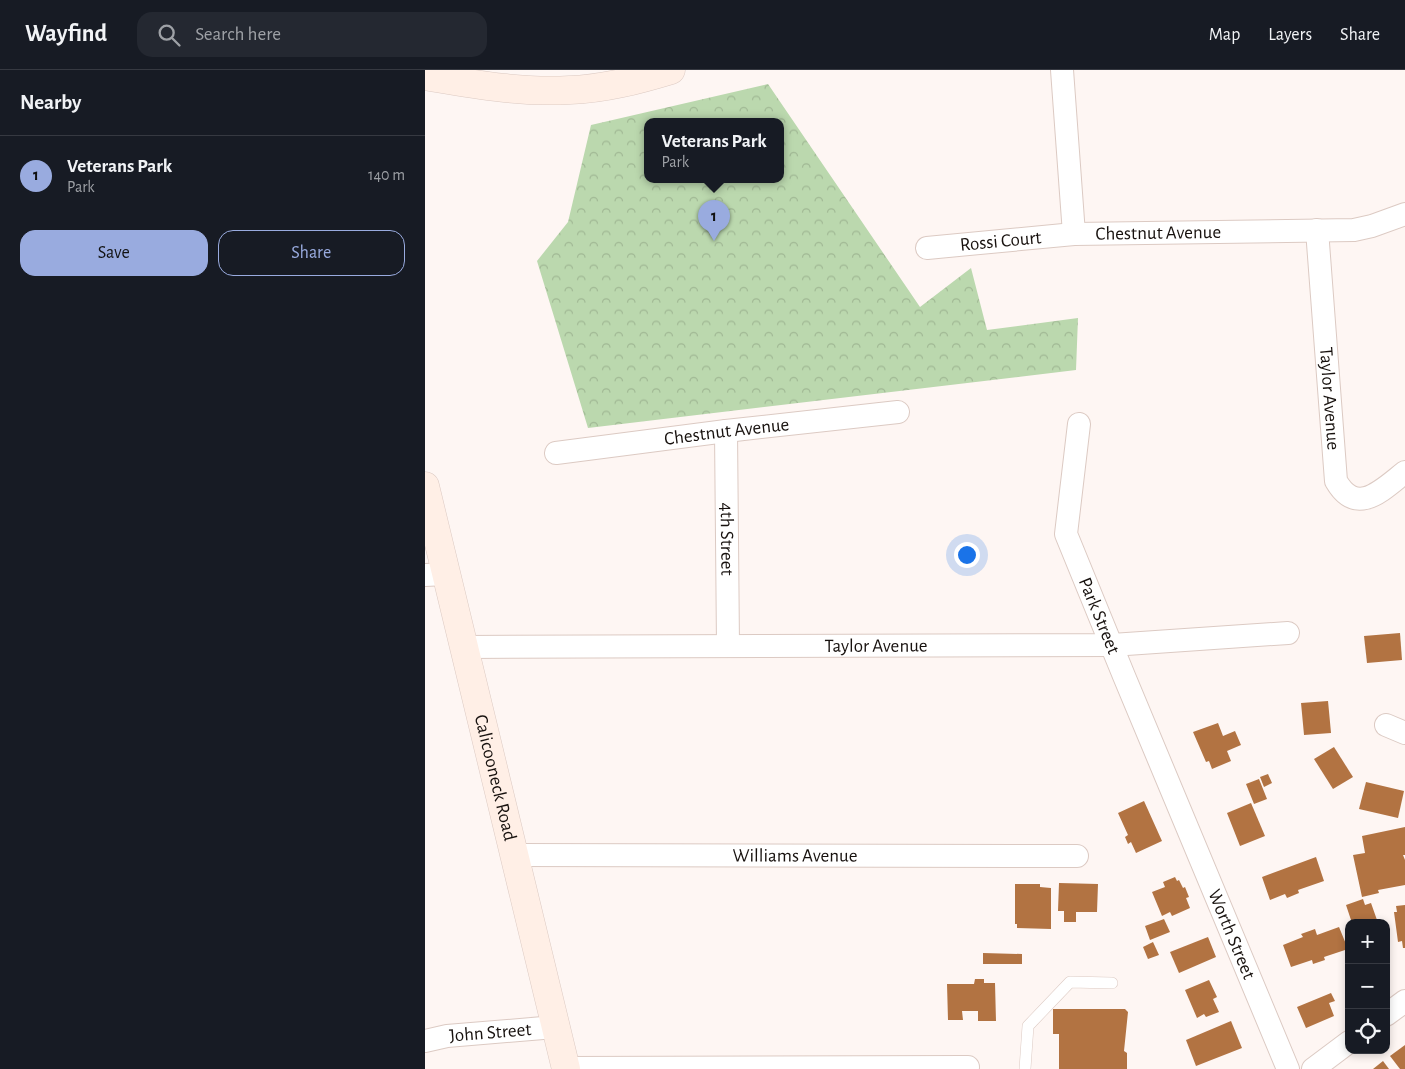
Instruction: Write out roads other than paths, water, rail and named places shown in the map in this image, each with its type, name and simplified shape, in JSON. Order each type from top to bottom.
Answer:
[{"type":"street","points":[[425,76],[525,90],[570,90],[607,86],[671,70]]},
{"type":"street","name":"Chestnut Avenue","points":[[1062,70],[1075,234],[1354,230],[1372,226],[1405,214]]},
{"type":"street","name":"Taylor Avenue","points":[[1317,230],[1335,481],[1342,491],[1352,498],[1363,499],[1373,496],[1405,472]]},
{"type":"street","name":"Rossi Court","points":[[927,248],[1075,234]]},
{"type":"street","name":"Chestnut Avenue","points":[[556,453],[726,431],[898,412]]},
{"type":"street","name":"Park Street","points":[[1079,424],[1066,534],[1175,800]]},
{"type":"street","name":"4th Street","points":[[726,431],[728,646]]},
{"type":"street","name":"Calicooneck Road","points":[[425,486],[436,574],[464,647],[566,1068]]},
{"type":"street","name":"Taylor Avenue","points":[[464,647],[1112,645],[1288,633]]},
{"type":"street","name":"Worth Street","points":[[1175,800],[1288,1069]]},
{"type":"street","name":"Williams Avenue","points":[[514,855],[1077,856]]},
{"type":"street","points":[[1390,1011],[1405,1001]]},
{"type":"street","name":"John Street","points":[[425,1041],[447,1036],[555,1027]]},
{"type":"street","points":[[1313,1069],[1345,1045]]},
{"type":"street","points":[[566,1068],[968,1067]]},
{"type":"lane","points":[[1025,1069],[1029,1026],[1070,982],[1112,983]]},
{"type":"place","name":"Veterans Park","points":[[714,241]]}]
